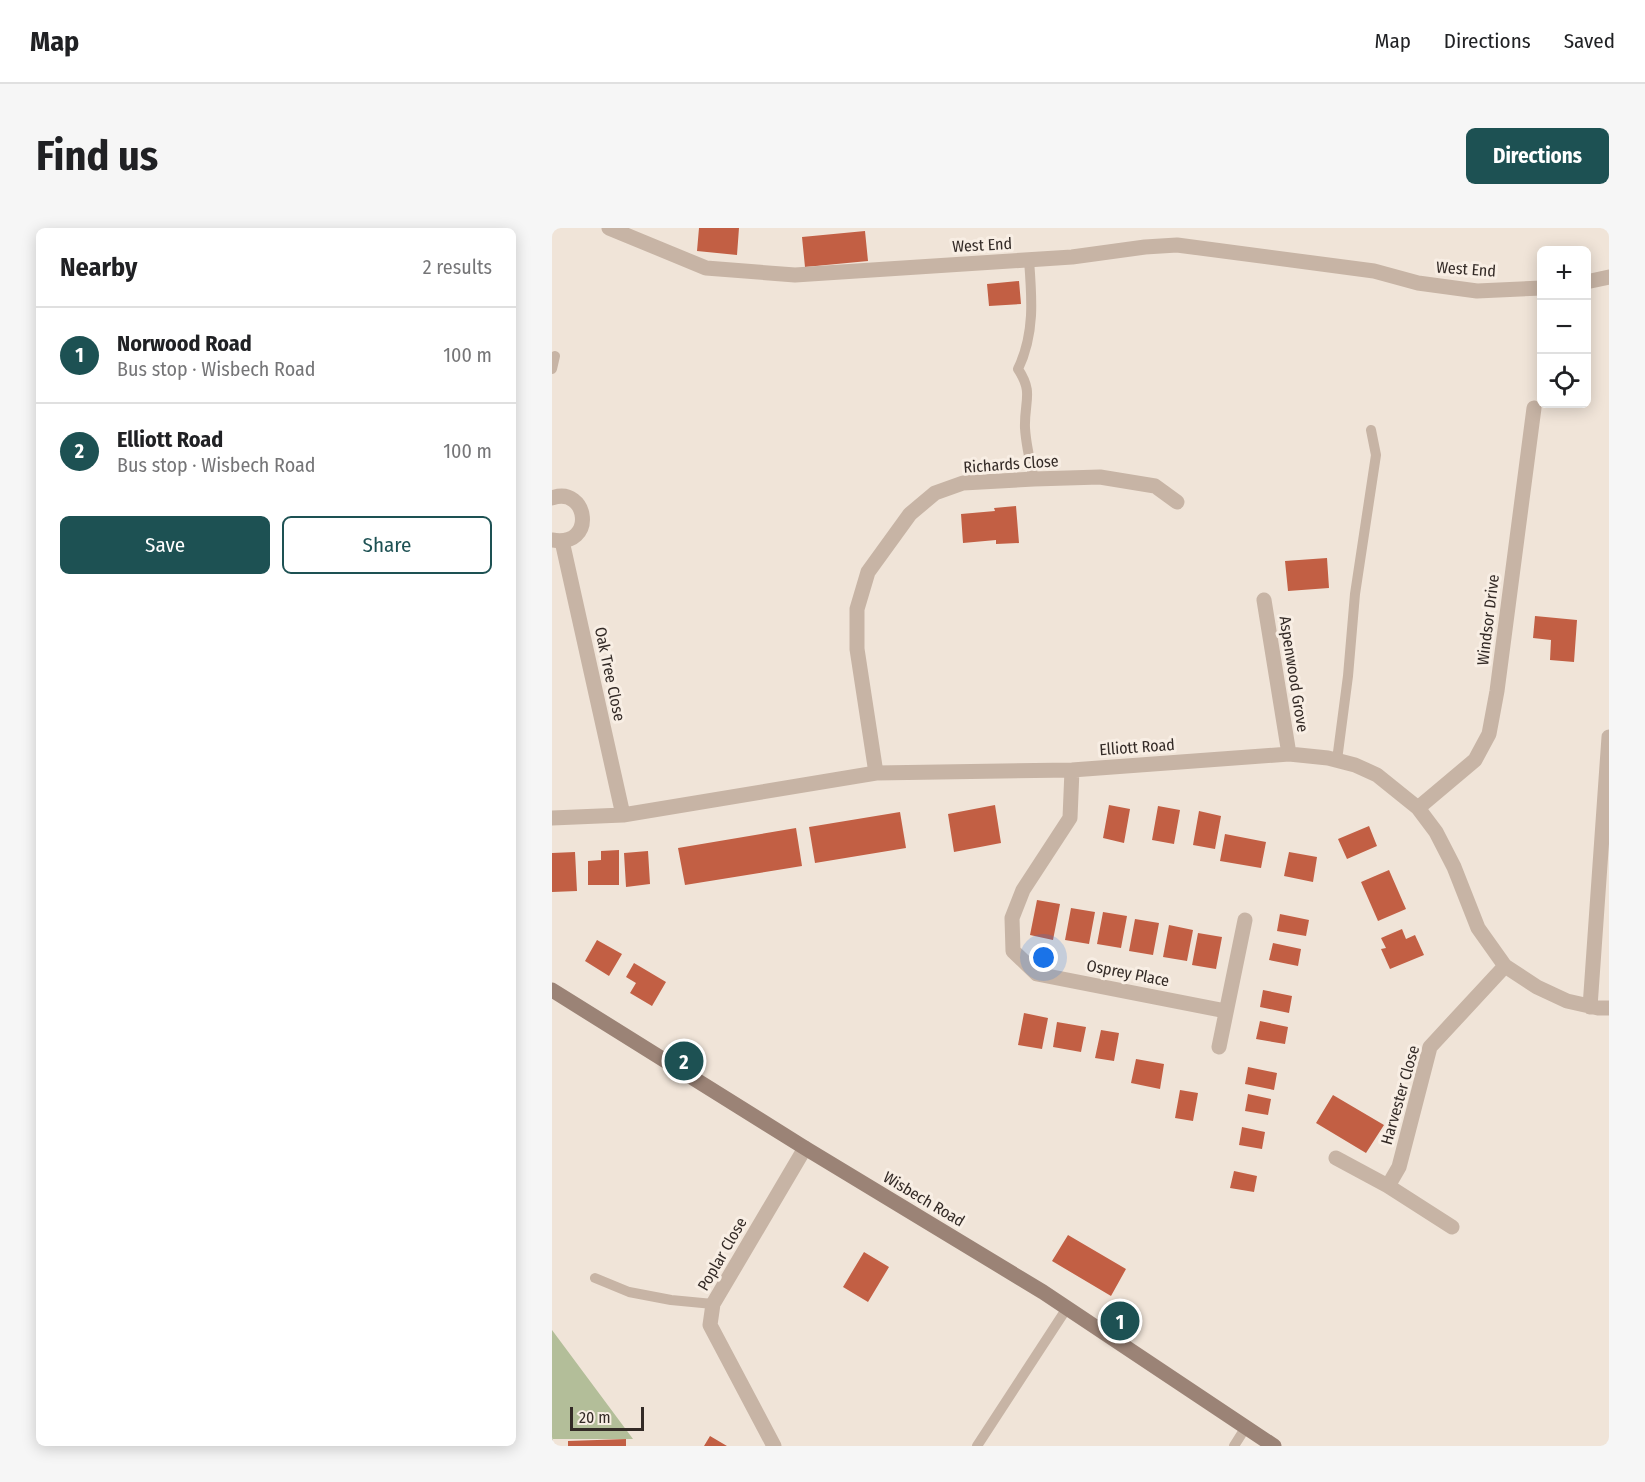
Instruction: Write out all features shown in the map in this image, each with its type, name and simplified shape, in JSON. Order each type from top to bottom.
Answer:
[{"type":"main road","name":"Wisbech Road","points":[[552,990],[1067,1308],[1274,1446]]},
{"type":"street","name":"West End","points":[[609,228],[706,268],[795,275],[1072,257],[1177,245],[1374,271],[1418,284],[1487,290],[1537,288]]},
{"type":"street","points":[[1591,281],[1609,277]]},
{"type":"street","name":"Windsor Drive","points":[[1418,808],[1474,760],[1489,734],[1499,680],[1534,408]]},
{"type":"street","name":"Richards Close","points":[[876,772],[857,649],[857,609],[868,572],[910,514],[934,493],[963,483],[1034,479],[1100,477],[1155,486],[1177,502]]},
{"type":"street","name":"Oak Tree Close","points":[[553,494],[570,498],[579,505],[584,516],[582,528],[574,537],[557,541],[623,815]]},
{"type":"street","name":"Aspenwood Grove","points":[[1264,600],[1289,754]]},
{"type":"street","points":[[1590,1006],[1609,737]]},
{"type":"street","name":"Elliott Road","points":[[552,818],[623,815],[876,772],[1072,770],[1289,754],[1337,760],[1377,775],[1418,808],[1436,832],[1445,849],[1478,928],[1505,966],[1537,987],[1567,1001],[1609,1008]]},
{"type":"street","name":"Osprey Place","points":[[1072,770],[1070,818],[1023,890],[1012,918],[1014,951],[1037,974],[1226,1011]]},
{"type":"street","points":[[1219,1047],[1245,920]]},
{"type":"street","name":"Harvester Close","points":[[1388,1186],[1399,1167],[1430,1047],[1505,966]]},
{"type":"street","name":"Poplar Close","points":[[774,1446],[710,1324],[713,1304],[806,1148]]},
{"type":"street","points":[[1336,1158],[1388,1186],[1452,1227]]},
{"type":"lane","points":[[1029,260],[1032,325],[1027,347],[1018,369],[1028,386],[1025,425],[1034,479]]},
{"type":"lane","points":[[552,369],[555,356]]},
{"type":"lane","points":[[1337,760],[1348,676],[1355,594],[1376,455],[1371,430]]},
{"type":"lane","points":[[595,1278],[629,1292],[671,1300],[713,1304]]},
{"type":"lane","points":[[977,1446],[1067,1308]]},
{"type":"lane","points":[[1234,1446],[1246,1427]]},
{"type":"green space","points":[[552,1330],[633,1439],[553,1439],[552,1446]]},
{"type":"building","points":[[699,228],[739,228],[737,255],[697,251]]},
{"type":"building","points":[[865,231],[868,261],[805,267],[802,237]]},
{"type":"building","points":[[1019,281],[1021,304],[989,306],[987,284]]},
{"type":"building","points":[[1016,506],[1019,543],[996,544],[996,540],[963,543],[961,514],[995,511],[994,508]]},
{"type":"building","points":[[1327,558],[1329,588],[1288,591],[1285,561]]},
{"type":"building","points":[[1535,616],[1577,620],[1574,662],[1550,660],[1551,640],[1533,638]]},
{"type":"building","points":[[995,805],[1001,843],[954,852],[948,814]]},
{"type":"building","points":[[1109,805],[1130,809],[1124,843],[1103,838]]},
{"type":"building","points":[[1158,806],[1180,810],[1174,844],[1152,840]]},
{"type":"building","points":[[1199,811],[1221,816],[1215,849],[1193,845]]},
{"type":"building","points":[[900,812],[906,848],[815,863],[809,827]]},
{"type":"building","points":[[1369,826],[1377,846],[1347,859],[1338,839]]},
{"type":"building","points":[[796,828],[802,866],[685,885],[678,848]]},
{"type":"building","points":[[1225,834],[1266,842],[1261,868],[1220,861]]},
{"type":"building","points":[[619,850],[619,885],[588,885],[588,861],[601,860],[601,851]]},
{"type":"building","points":[[648,851],[650,884],[626,887],[624,853]]},
{"type":"building","points":[[575,852],[577,891],[552,892],[552,853]]},
{"type":"building","points":[[1289,852],[1317,857],[1313,882],[1284,876]]},
{"type":"building","points":[[1389,870],[1406,909],[1378,921],[1361,882]]},
{"type":"building","points":[[1037,900],[1060,904],[1053,940],[1030,935]]},
{"type":"building","points":[[1071,908],[1095,912],[1089,944],[1065,940]]},
{"type":"building","points":[[1103,912],[1127,916],[1121,948],[1097,944]]},
{"type":"building","points":[[1280,914],[1309,920],[1306,936],[1277,931]]},
{"type":"building","points":[[1135,919],[1159,923],[1153,955],[1129,951]]},
{"type":"building","points":[[1169,925],[1193,930],[1187,961],[1163,957]]},
{"type":"building","points":[[1402,929],[1406,939],[1415,935],[1424,955],[1390,969],[1381,949],[1386,948],[1381,938]]},
{"type":"building","points":[[1198,933],[1222,937],[1216,969],[1192,965]]},
{"type":"building","points":[[597,940],[622,954],[609,976],[585,961]]},
{"type":"building","points":[[1273,943],[1301,949],[1298,966],[1269,960]]},
{"type":"building","points":[[634,963],[666,982],[652,1006],[630,993],[636,983],[626,977]]},
{"type":"building","points":[[1263,990],[1292,996],[1289,1013],[1260,1007]]},
{"type":"building","points":[[1024,1013],[1048,1018],[1042,1049],[1018,1045]]},
{"type":"building","points":[[1260,1021],[1288,1027],[1285,1044],[1256,1039]]},
{"type":"building","points":[[1057,1022],[1086,1027],[1081,1052],[1053,1047]]},
{"type":"building","points":[[1101,1030],[1119,1033],[1114,1061],[1095,1058]]},
{"type":"building","points":[[1136,1059],[1164,1064],[1160,1089],[1131,1083]]},
{"type":"building","points":[[1248,1067],[1277,1073],[1274,1090],[1245,1084]]},
{"type":"building","points":[[1180,1090],[1198,1093],[1193,1121],[1175,1118]]},
{"type":"building","points":[[1248,1094],[1271,1099],[1268,1115],[1245,1111]]},
{"type":"building","points":[[1333,1095],[1384,1125],[1366,1153],[1316,1123]]},
{"type":"building","points":[[1242,1127],[1265,1132],[1262,1149],[1239,1145]]},
{"type":"building","points":[[1234,1171],[1257,1176],[1254,1192],[1230,1188]]},
{"type":"building","points":[[1068,1235],[1126,1269],[1111,1296],[1052,1261]]},
{"type":"building","points":[[864,1252],[889,1267],[868,1302],[843,1287]]},
{"type":"building","points":[[710,1436],[727,1446],[704,1446]]},
{"type":"building","points":[[626,1439],[626,1446],[568,1446],[568,1441]]},
{"type":"place","name":"Elliott Road","points":[[684,1061]]},
{"type":"place","name":"Norwood Road","points":[[1120,1321]]}]
